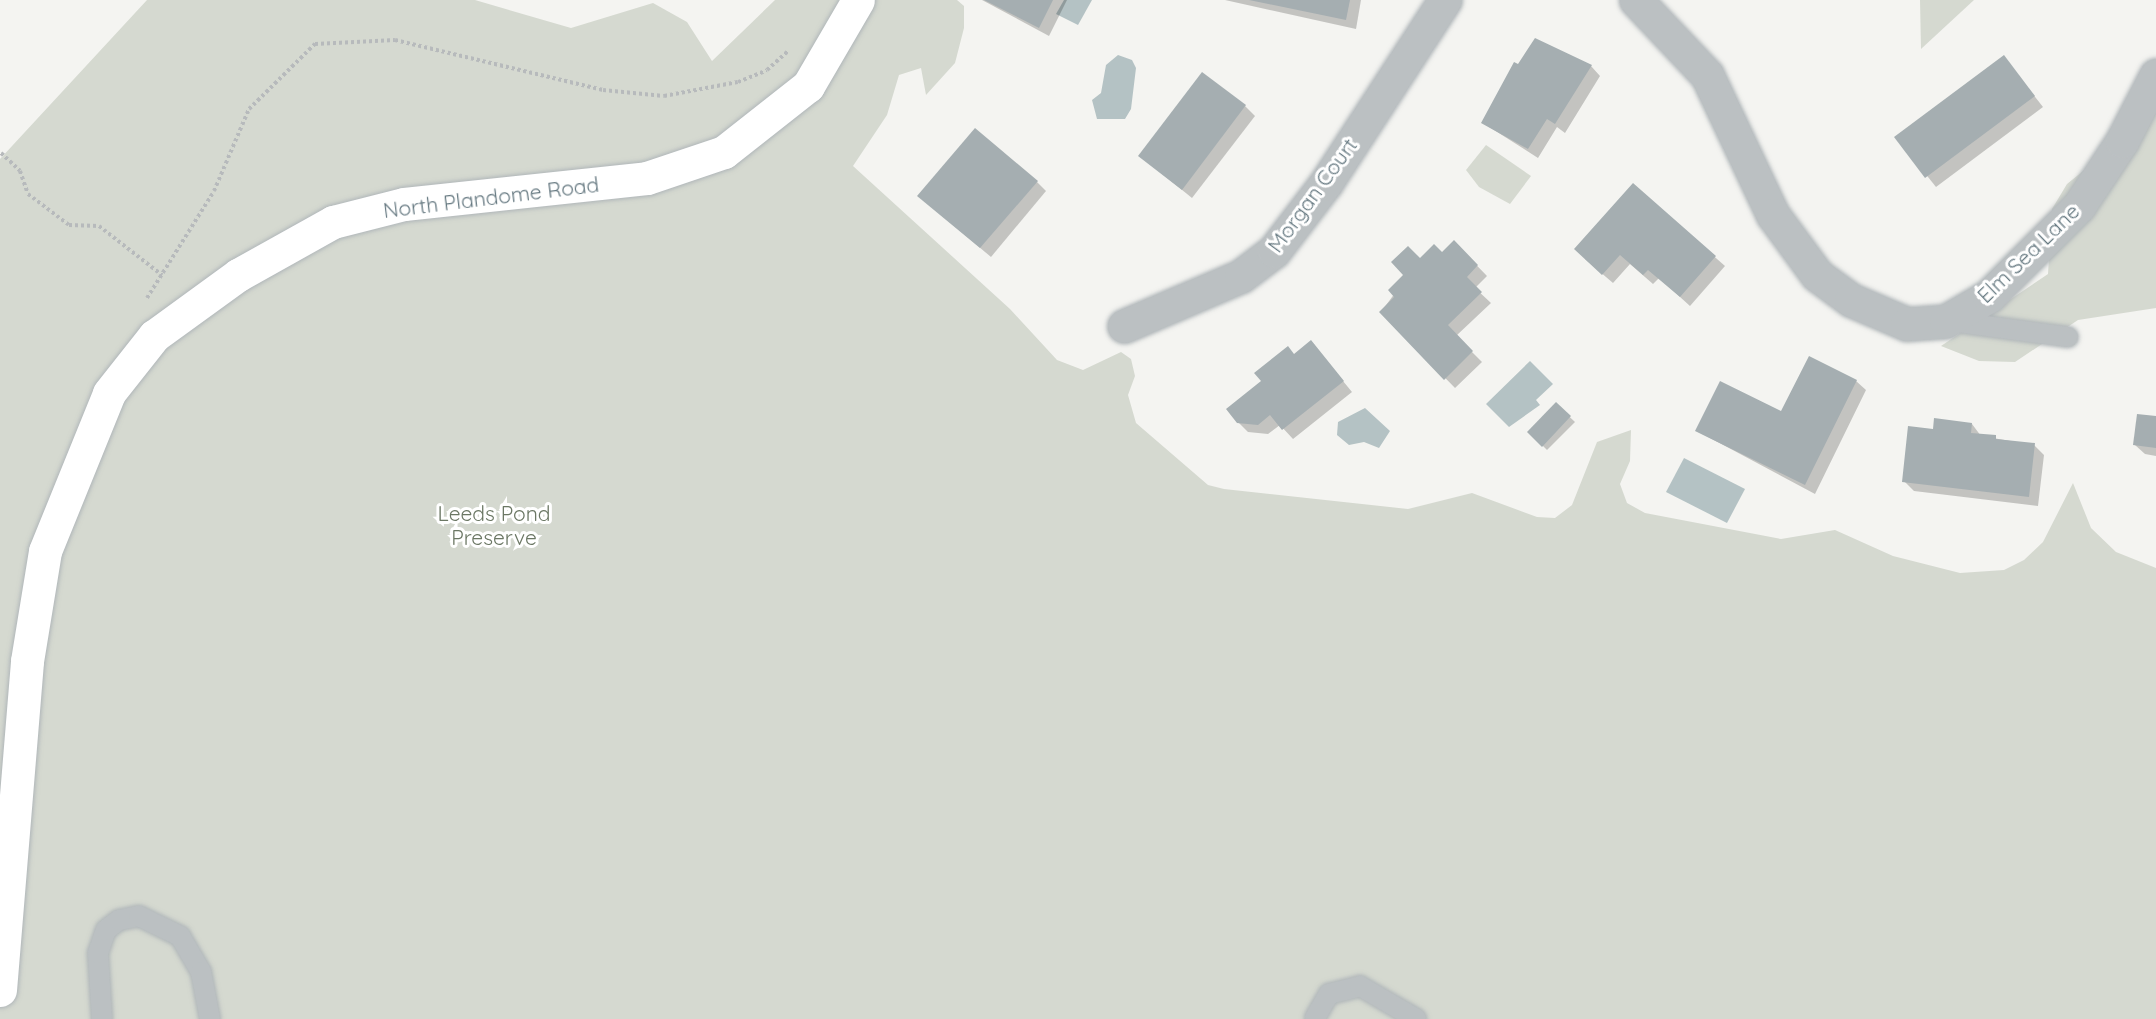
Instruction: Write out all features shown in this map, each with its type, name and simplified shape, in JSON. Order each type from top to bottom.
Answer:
[{"type":"main road","name":"North Plandome Road","points":[[0,990],[27,661],[45,551],[109,393],[154,336],[238,274],[333,222],[404,204],[647,178],[724,152],[808,86],[858,0]]},
{"type":"street","name":"Morgan Court","points":[[1124,326],[1241,276],[1274,251],[1326,183],[1445,0]]},
{"type":"street","points":[[1636,0],[1707,75],[1773,215],[1817,274],[1851,300],[1896,321],[1946,321]]},
{"type":"street","name":"Elm Sea Lane","points":[[1946,321],[1989,296],[2079,206],[2122,141],[2156,75]]},
{"type":"lane","points":[[1946,321],[2068,336]]},
{"type":"lane","points":[[102,1019],[98,953],[106,930],[119,920],[139,916],[180,936],[201,972],[210,1019]]},
{"type":"lane","points":[[1315,1018],[1329,994],[1360,986],[1416,1019]]},
{"type":"path","points":[[1,153],[20,171],[28,194],[69,225],[99,226],[162,275]]},
{"type":"green space","name":"Leeds Pond Preserve","points":[[147,0],[475,0],[571,28],[653,3],[687,22],[712,61],[775,0],[957,0],[964,6],[964,28],[955,63],[926,95],[921,68],[899,75],[887,115],[853,166],[1010,309],[1057,360],[1083,370],[1121,352],[1131,359],[1135,376],[1128,395],[1136,423],[1208,485],[1224,489],[1408,509],[1472,493],[1537,517],[1555,518],[1572,505],[1597,442],[1631,430],[1630,461],[1620,484],[1627,503],[1645,513],[1781,539],[1835,530],[1893,556],[1960,573],[2004,570],[2024,560],[2043,542],[2073,483],[2091,528],[2116,552],[2156,568],[2156,1019],[0,1019],[0,159]]},
{"type":"green space","points":[[1920,0],[1974,0],[1921,49]]},
{"type":"green space","points":[[2156,112],[2156,308],[2078,320],[2015,362],[1979,361],[1941,346],[2048,274],[2052,209],[2067,184]]},
{"type":"green space","points":[[1486,145],[1531,176],[1510,204],[1479,187],[1466,170]]},
{"type":"shaded area","points":[[1064,0],[1092,0],[1078,25],[1056,14]]},
{"type":"shaded area","points":[[1118,55],[1132,60],[1136,68],[1131,109],[1125,119],[1097,119],[1092,100],[1101,93],[1106,65]]},
{"type":"shaded area","points":[[1530,361],[1553,384],[1536,400],[1540,405],[1509,427],[1486,404]]},
{"type":"shaded area","points":[[1365,408],[1390,431],[1379,448],[1364,442],[1349,445],[1337,435],[1338,422]]},
{"type":"shaded area","points":[[1684,458],[1745,489],[1727,523],[1666,492]]},
{"type":"building","points":[[984,0],[1053,0],[1039,28]]},
{"type":"building","points":[[1249,0],[1350,0],[1346,20]]},
{"type":"building","points":[[1535,38],[1592,65],[1555,124],[1547,119],[1528,149],[1481,123],[1514,62],[1518,64]]},
{"type":"building","points":[[2004,55],[2035,96],[1925,178],[1894,137]]},
{"type":"building","points":[[1202,72],[1246,105],[1182,190],[1138,156]]},
{"type":"building","points":[[975,128],[1038,181],[980,248],[917,196]]},
{"type":"building","points":[[1633,183],[1716,256],[1680,297],[1648,270],[1643,275],[1620,255],[1602,275],[1574,249]]},
{"type":"building","points":[[1454,240],[1478,265],[1467,277],[1482,292],[1448,325],[1473,351],[1444,380],[1379,312],[1394,297],[1388,290],[1403,275],[1391,262],[1408,246],[1420,258],[1434,244],[1442,252]]},
{"type":"building","points":[[1311,340],[1344,381],[1282,430],[1270,415],[1258,425],[1237,423],[1226,409],[1261,381],[1254,373],[1288,346],[1294,354]]},
{"type":"building","points":[[1809,356],[1857,380],[1805,485],[1695,431],[1720,381],[1781,411]]},
{"type":"building","points":[[1556,402],[1571,416],[1542,447],[1527,432]]},
{"type":"building","points":[[2137,414],[2156,416],[2156,448],[2133,445]]},
{"type":"building","points":[[1934,418],[1972,423],[1971,433],[1996,435],[1996,439],[2035,443],[2029,497],[1902,482],[1908,426],[1933,429]]}]
